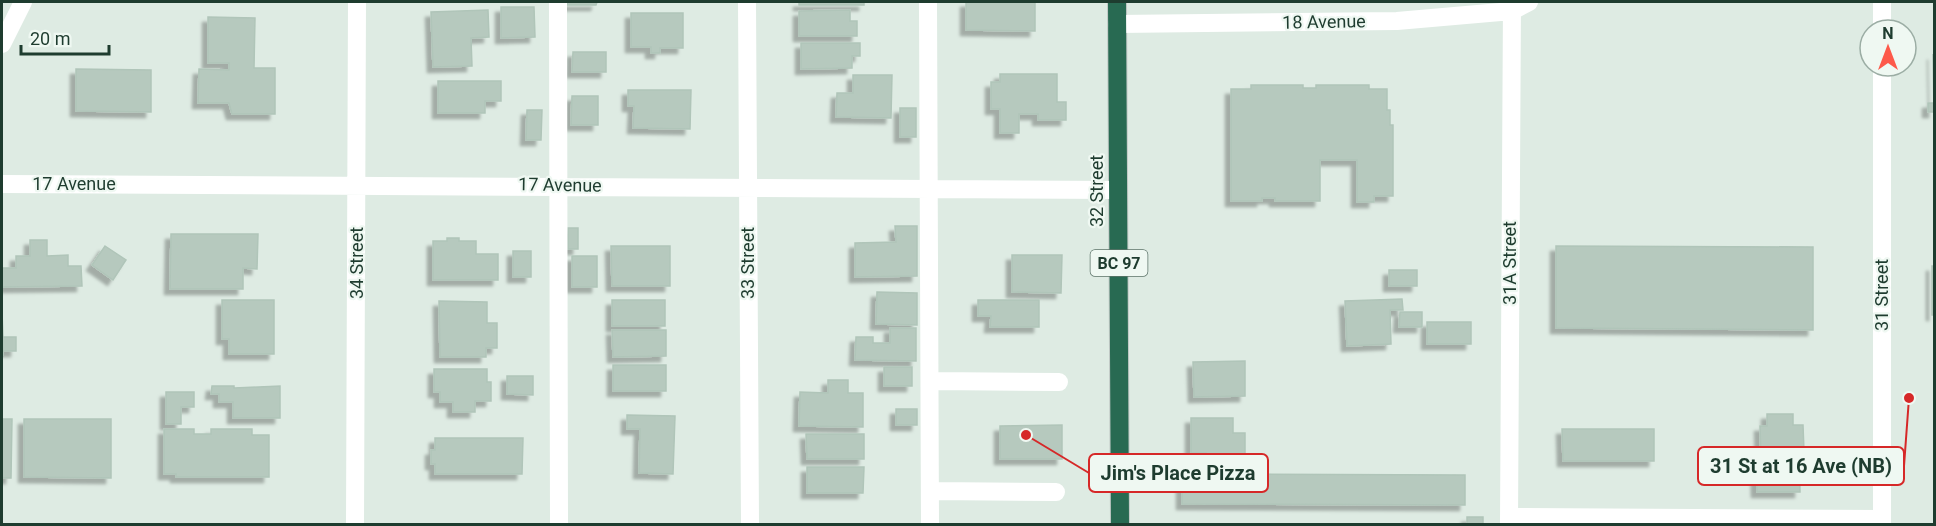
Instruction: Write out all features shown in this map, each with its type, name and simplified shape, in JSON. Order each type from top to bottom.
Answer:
[{"type":"highway","name":"32 Street","points":[[1117,2],[1120,525]]},
{"type":"street","points":[[2,44],[23,2]]},
{"type":"street","name":"34 Street","points":[[355,525],[357,2]]},
{"type":"street","points":[[558,2],[559,525]]},
{"type":"street","name":"33 Street","points":[[747,2],[750,525]]},
{"type":"street","points":[[928,2],[928,185],[932,381],[930,525]]},
{"type":"street","name":"18 Avenue","points":[[1117,24],[1397,21],[1529,2]]},
{"type":"street","points":[[1882,2],[1882,18]]},
{"type":"street","name":"31A Street","points":[[1509,521],[1512,6]]},
{"type":"street","name":"31 Street","points":[[1882,78],[1882,522]]},
{"type":"street","name":"17 Avenue","points":[[2,184],[748,187],[928,185],[1118,190]]},
{"type":"street","points":[[932,381],[1059,382]]},
{"type":"street","points":[[931,491],[1056,492]]},
{"type":"street","points":[[1509,521],[1882,522]]},
{"type":"building","points":[[567,2],[597,2],[596,5],[567,5]]},
{"type":"building","points":[[799,2],[864,2],[864,5],[799,5]]},
{"type":"building","points":[[966,2],[1035,2],[1035,31],[966,30]]},
{"type":"building","points":[[501,7],[534,7],[535,37],[501,38]]},
{"type":"building","points":[[488,10],[489,37],[471,38],[472,66],[433,67],[431,12]]},
{"type":"building","points":[[850,10],[850,21],[857,21],[857,36],[799,36],[799,11]]},
{"type":"building","points":[[631,13],[683,13],[683,48],[660,48],[660,53],[651,53],[651,47],[631,47]]},
{"type":"building","points":[[208,17],[255,18],[254,68],[275,68],[275,114],[232,114],[229,103],[198,103],[199,69],[229,70],[229,63],[208,63]]},
{"type":"building","points":[[801,43],[860,43],[860,56],[852,56],[852,68],[801,69]]},
{"type":"building","points":[[573,52],[606,52],[606,72],[572,72]]},
{"type":"building","points":[[76,69],[151,70],[151,112],[76,111]]},
{"type":"building","points":[[1000,74],[1057,74],[1057,102],[1066,102],[1066,120],[1038,120],[1038,114],[1019,114],[1019,133],[1000,133],[1000,109],[991,109],[991,82],[1000,82]]},
{"type":"building","points":[[853,75],[892,75],[891,118],[836,117],[837,93],[853,93]]},
{"type":"building","points":[[438,81],[501,81],[501,101],[485,101],[485,113],[438,113]]},
{"type":"building","points":[[1251,85],[1303,85],[1303,88],[1316,88],[1316,85],[1369,85],[1369,89],[1387,89],[1387,110],[1390,110],[1390,125],[1393,125],[1393,196],[1374,196],[1374,202],[1357,202],[1357,160],[1320,160],[1320,201],[1275,201],[1275,198],[1262,198],[1262,201],[1231,201],[1231,89],[1251,89]]},
{"type":"building","points":[[628,90],[691,90],[690,129],[633,128],[634,106],[628,106]]},
{"type":"building","points":[[572,96],[598,96],[598,125],[571,125]]},
{"type":"building","points":[[1928,103],[1934,103],[1934,112],[1928,112]]},
{"type":"building","points":[[900,108],[916,108],[916,137],[900,137]]},
{"type":"building","points":[[527,110],[542,110],[541,140],[526,140]]},
{"type":"building","points":[[895,226],[917,226],[917,276],[855,277],[855,243],[896,242]]},
{"type":"building","points":[[568,228],[578,228],[578,249],[568,249]]},
{"type":"building","points":[[171,234],[258,234],[257,269],[243,268],[243,289],[170,289]]},
{"type":"building","points":[[447,238],[476,241],[476,254],[498,254],[498,280],[433,280],[433,241],[447,241]]},
{"type":"building","points":[[30,240],[47,240],[47,256],[68,255],[68,266],[81,266],[82,286],[2,287],[2,268],[16,268],[16,256],[30,256]]},
{"type":"building","points":[[105,246],[126,260],[113,280],[92,265]]},
{"type":"building","points":[[611,246],[670,246],[670,286],[612,286]]},
{"type":"building","points":[[1556,246],[1813,247],[1813,330],[1556,328]]},
{"type":"building","points":[[513,251],[531,251],[531,277],[513,277]]},
{"type":"building","points":[[1012,255],[1062,255],[1061,293],[1012,292]]},
{"type":"building","points":[[572,256],[597,256],[597,287],[572,287]]},
{"type":"building","points":[[1932,266],[1934,266],[1934,315],[1932,315]]},
{"type":"building","points":[[1389,270],[1417,270],[1417,286],[1389,286]]},
{"type":"building","points":[[877,292],[917,293],[917,325],[876,324]]},
{"type":"building","points":[[1402,299],[1403,310],[1390,310],[1391,344],[1347,346],[1345,301]]},
{"type":"building","points":[[222,300],[274,300],[274,354],[229,354],[229,339],[222,339]]},
{"type":"building","points":[[612,300],[665,300],[665,326],[612,326]]},
{"type":"building","points":[[978,300],[1039,300],[1039,327],[990,327],[991,316],[978,316]]},
{"type":"building","points":[[439,301],[487,302],[487,323],[497,323],[497,348],[486,348],[486,357],[440,357]]},
{"type":"building","points":[[2,312],[3,337],[16,337],[16,351],[3,351],[3,356]]},
{"type":"building","points":[[1400,312],[1422,312],[1422,327],[1399,327]]},
{"type":"building","points":[[1427,322],[1471,322],[1471,344],[1427,344]]},
{"type":"building","points":[[890,328],[916,328],[916,361],[855,360],[856,337],[873,337],[873,343],[890,343]]},
{"type":"building","points":[[612,330],[666,330],[666,356],[613,357]]},
{"type":"building","points":[[1245,361],[1245,396],[1194,397],[1193,362]]},
{"type":"building","points":[[613,365],[666,365],[666,391],[613,391]]},
{"type":"building","points":[[884,367],[912,367],[912,386],[884,386]]},
{"type":"building","points":[[434,369],[487,369],[487,382],[491,382],[491,401],[475,401],[475,412],[453,412],[453,402],[440,402],[440,392],[434,392]]},
{"type":"building","points":[[507,376],[533,376],[533,395],[507,394]]},
{"type":"building","points":[[828,380],[848,380],[848,393],[863,393],[863,427],[799,426],[800,392],[828,393]]},
{"type":"building","points":[[212,386],[234,386],[234,388],[280,386],[280,418],[233,418],[233,402],[219,402],[219,394],[211,394]]},
{"type":"building","points":[[166,392],[194,392],[194,407],[181,407],[181,424],[166,424]]},
{"type":"building","points":[[896,409],[917,409],[917,425],[896,425]]},
{"type":"building","points":[[1767,414],[1793,414],[1793,425],[1803,425],[1804,451],[1799,451],[1800,492],[1757,492],[1756,462],[1761,462],[1760,426],[1767,426]]},
{"type":"building","points":[[627,415],[675,416],[673,474],[639,473],[640,429],[627,429]]},
{"type":"building","points":[[1191,418],[1233,418],[1233,433],[1245,433],[1245,458],[1206,458],[1206,453],[1191,453]]},
{"type":"building","points":[[2,419],[12,419],[11,478],[2,478]]},
{"type":"building","points":[[24,419],[111,419],[111,478],[24,477]]},
{"type":"building","points":[[1062,425],[1062,459],[1000,459],[1000,426]]},
{"type":"building","points":[[164,429],[194,429],[194,434],[211,434],[211,429],[252,429],[252,435],[269,435],[269,477],[176,477],[176,474],[164,474]]},
{"type":"building","points":[[1562,429],[1654,429],[1654,461],[1563,461]]},
{"type":"building","points":[[806,434],[864,434],[864,459],[807,459]]},
{"type":"building","points":[[435,438],[523,438],[522,474],[435,474],[435,464],[431,464],[431,450],[435,450]]},
{"type":"building","points":[[807,467],[864,467],[863,493],[807,493]]},
{"type":"building","points":[[1182,474],[1465,475],[1465,505],[1182,504]]},
{"type":"building","points":[[1467,517],[1483,517],[1483,524],[1467,524]]},
{"type":"place","name":"31 St at 16 Ave (NB)","points":[[1909,398]]},
{"type":"place","name":"Jim's Place Pizza","points":[[1026,435]]}]
